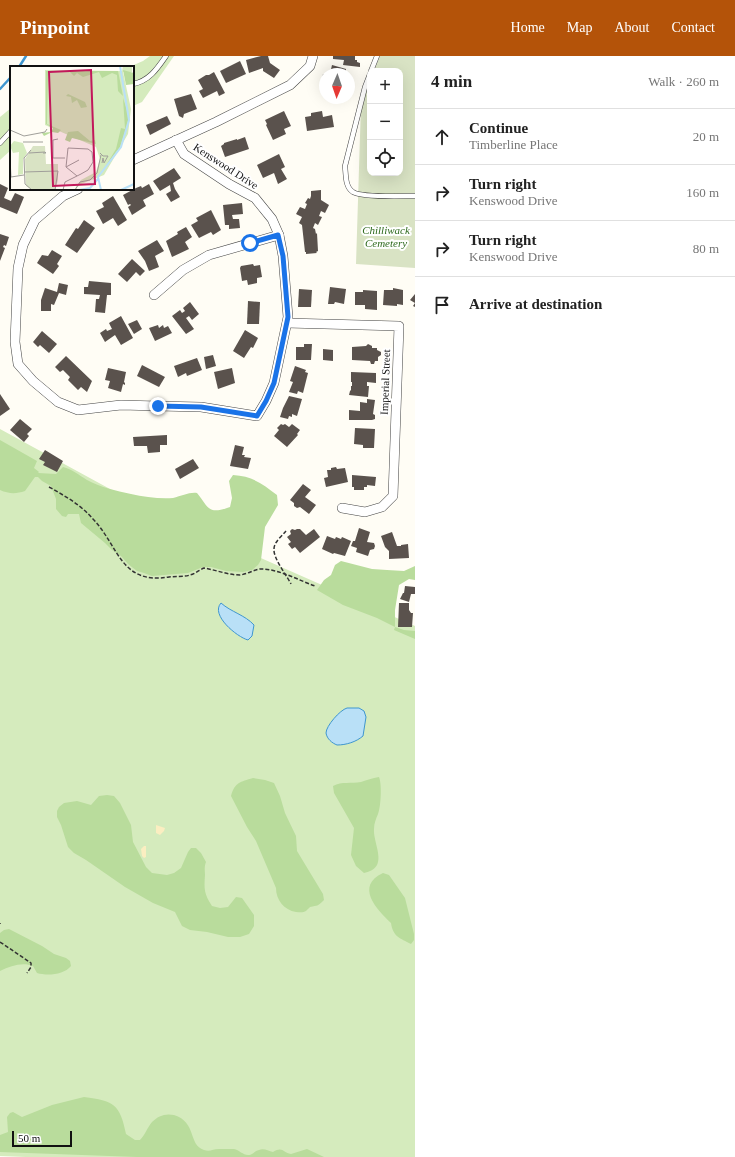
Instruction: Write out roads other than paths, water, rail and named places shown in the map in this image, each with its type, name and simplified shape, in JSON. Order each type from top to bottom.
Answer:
[{"type":"street","name":"Kenswood Drive","points":[[134,160],[290,84],[310,66],[313,56]]},
{"type":"street","name":"Kenswood Drive","points":[[76,190],[63,196],[36,220],[23,245],[18,268],[15,342],[18,364],[33,381],[58,402],[78,410],[121,405],[201,407],[257,416],[274,383],[288,317],[283,256],[278,235],[272,219],[255,198],[229,184],[184,154],[176,140]]},
{"type":"street","points":[[154,295],[183,270],[209,255],[278,235]]},
{"type":"street","name":"Imperial Street","points":[[286,323],[399,326],[393,496],[382,507],[365,512],[342,508]]},
{"type":"lane","points":[[134,84],[143,81],[156,71],[166,56]]},
{"type":"lane","points":[[372,68],[376,58]]},
{"type":"lane","points":[[367,82],[345,166],[346,179],[349,188],[353,192],[377,196],[415,196]]},
{"type":"lane","points":[[0,143],[10,132]]},
{"type":"water","points":[[221,603],[254,625],[252,636],[248,640],[238,635],[226,625],[219,613]]},
{"type":"water","points":[[359,708],[364,711],[366,717],[363,736],[351,743],[340,745],[335,744],[327,737],[326,733],[328,726],[344,709]]},
{"type":"waterway","points":[[20,66],[26,56]]},
{"type":"waterway","points":[[0,89],[10,78]]},
{"type":"park label","name":"Chilliwack Cemetery","points":[[386,236]]}]
